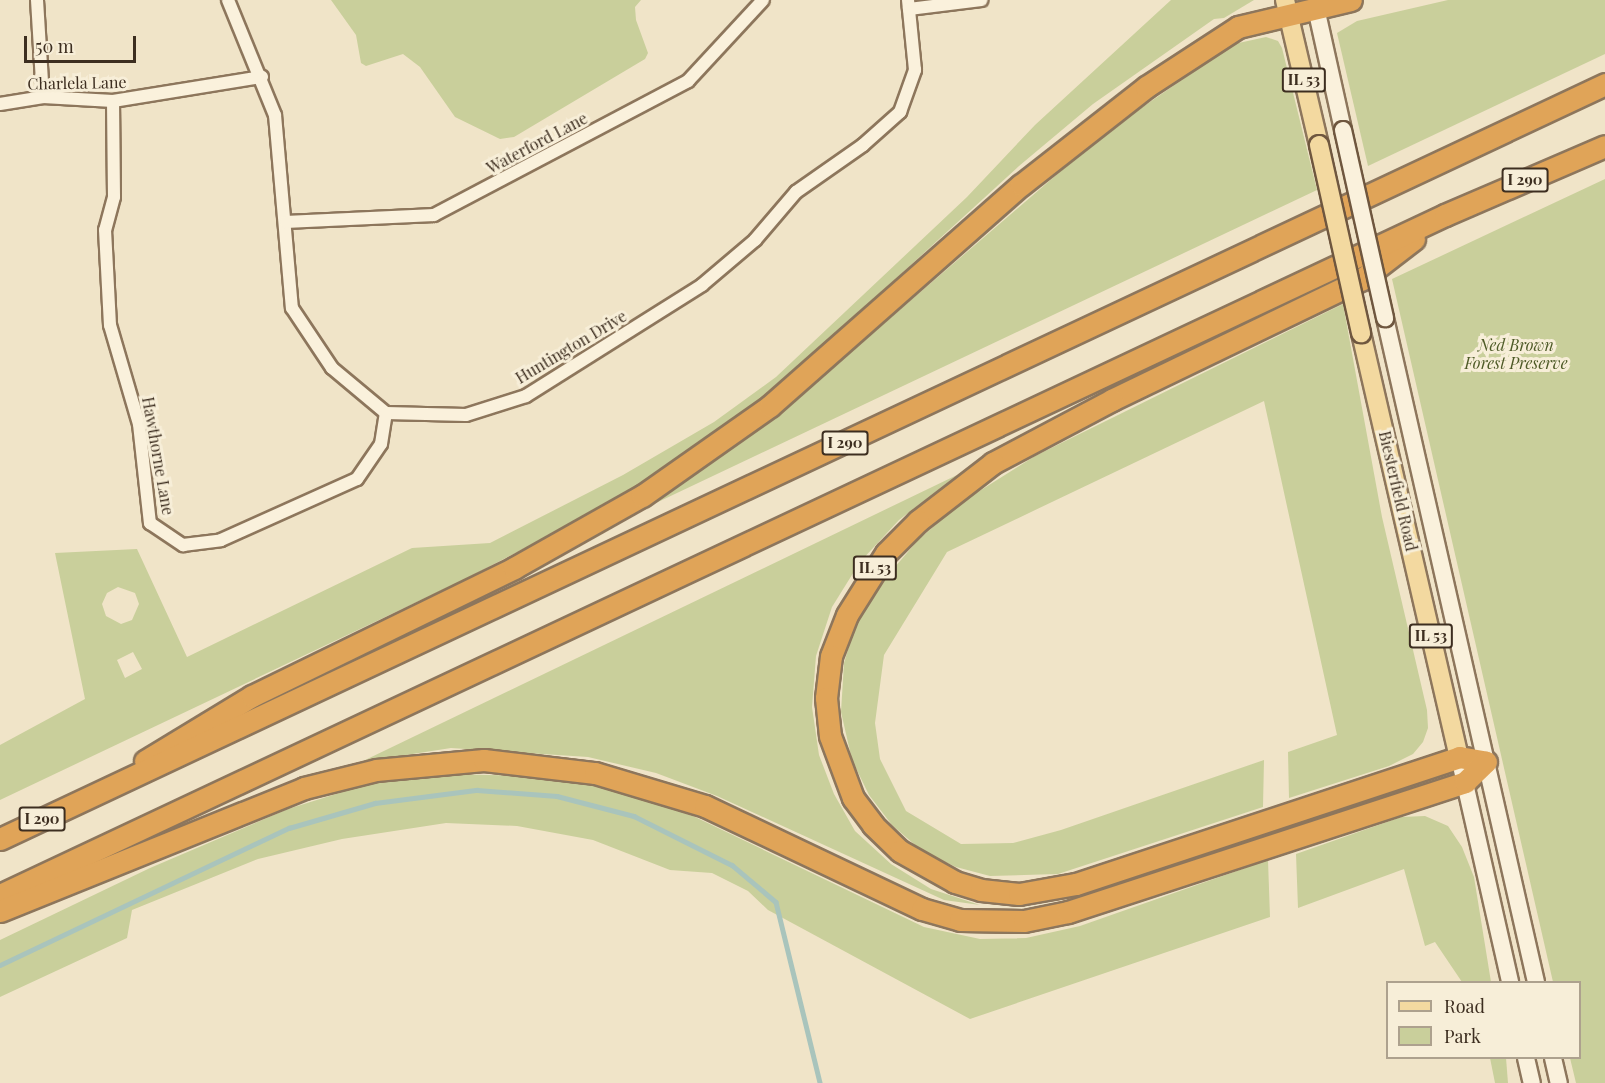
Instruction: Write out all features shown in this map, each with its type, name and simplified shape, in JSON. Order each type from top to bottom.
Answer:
[{"type":"highway","points":[[83,799],[252,696],[514,568],[642,496],[770,406],[1021,186],[1146,87],[1238,27],[1287,7],[1351,0]]},
{"type":"highway","name":"I 290","points":[[0,839],[1605,84]]},
{"type":"highway","name":"I 290","points":[[0,895],[1445,215],[1605,146]]},
{"type":"highway","name":"IL 53","points":[[1445,215],[1362,279],[1112,400],[993,463],[934,508],[886,553],[847,615],[831,656],[826,698],[830,736],[853,798],[873,825],[900,851],[955,882],[981,890],[1019,894],[1049,891],[1309,804],[1459,757],[1486,762]]},
{"type":"highway","points":[[0,910],[84,880],[304,788],[376,770],[484,760],[595,773],[705,806],[922,909],[960,920],[1024,921],[1068,912],[1465,782],[1486,762]]},
{"type":"main road","name":"Biesterfield Road","points":[[1315,4],[1536,981]]},
{"type":"main road","name":"Biesterfield Road","points":[[1287,7],[1510,981]]},
{"type":"main road","points":[[1526,1059],[1532,1083]]},
{"type":"main road","points":[[1553,1059],[1559,1083]]},
{"type":"street","points":[[37,0],[43,97]]},
{"type":"street","points":[[228,0],[262,77],[274,115],[286,222],[292,308],[332,368],[386,413]]},
{"type":"street","name":"Waterford Lane","points":[[286,222],[434,215],[688,81],[762,0]]},
{"type":"street","points":[[908,4],[981,0]]},
{"type":"street","name":"Huntington Drive","points":[[386,413],[466,415],[526,396],[702,285],[755,240],[796,192],[863,145],[900,112],[915,70],[908,4]]},
{"type":"street","name":"Charlela Lane","points":[[0,104],[43,97],[113,101],[262,77]]},
{"type":"street","name":"Hawthorne Lane","points":[[113,101],[114,197],[105,230],[110,325],[139,424],[150,523],[183,545],[221,540],[357,479],[381,444],[386,413]]},
{"type":"green space","points":[[331,0],[641,0],[635,7],[636,20],[648,53],[645,59],[514,137],[500,139],[455,117],[420,67],[403,54],[366,66],[361,63],[356,35]]},
{"type":"green space","points":[[1171,0],[1254,0],[1224,18],[1214,19],[1093,104],[1019,166],[774,390],[658,473],[591,514],[461,581],[0,800],[0,745],[85,699],[55,553],[137,549],[187,657],[412,548],[490,543],[623,475],[714,422],[776,377],[967,197],[1035,125]],"holes":[[[118,587],[135,593],[139,604],[132,620],[121,624],[106,616],[102,604],[107,593]],[[133,652],[142,669],[125,678],[117,660]]]},
{"type":"green space","points":[[1448,0],[1605,0],[1605,54],[1368,166],[1337,33],[1357,21]]},
{"type":"green space","points":[[1266,37],[1278,41],[1282,48],[1317,190],[620,520],[714,462],[787,407],[1105,133],[1234,44]]},
{"type":"green space","name":"Ned Brown Forest Preserve","points":[[1605,179],[1605,1083],[1576,1083],[1570,1059],[1581,1059],[1581,981],[1553,981],[1392,279]]},
{"type":"green space","points":[[1343,304],[1382,517],[1427,710],[1428,728],[1423,742],[1413,754],[1389,766],[1289,798],[1288,752],[1337,735],[1264,401],[947,552],[884,655],[875,723],[880,759],[906,811],[961,844],[1013,843],[1061,830],[1264,760],[1263,807],[1058,874],[990,876],[956,867],[922,851],[892,825],[869,795],[852,760],[841,712],[844,663],[857,620],[889,574],[918,540],[962,502],[1035,456]]},
{"type":"green space","points":[[957,475],[899,520],[860,562],[832,607],[816,656],[812,707],[819,755],[834,794],[855,831],[891,864],[931,889],[980,905],[944,900],[717,796],[656,773],[588,757],[451,748],[361,762]]},
{"type":"green space","points":[[444,774],[527,776],[604,787],[693,816],[924,927],[980,939],[1026,938],[1080,926],[1268,860],[1270,917],[970,1019],[768,910],[748,891],[712,873],[670,870],[593,840],[517,826],[446,823],[342,839],[258,859],[132,910],[127,938],[0,997],[0,940],[150,868],[288,809],[368,784]]},
{"type":"green space","points":[[1425,816],[1448,826],[1462,847],[1474,877],[1491,981],[1461,981],[1435,942],[1425,946],[1404,869],[1298,908],[1296,854],[1401,817]]},
{"type":"green space","points":[[1490,1059],[1506,1059],[1508,1083],[1495,1083]]},
{"type":"waterway","points":[[0,965],[289,828],[375,803],[477,790],[557,796],[634,816],[732,865],[776,902],[820,1083]]}]
